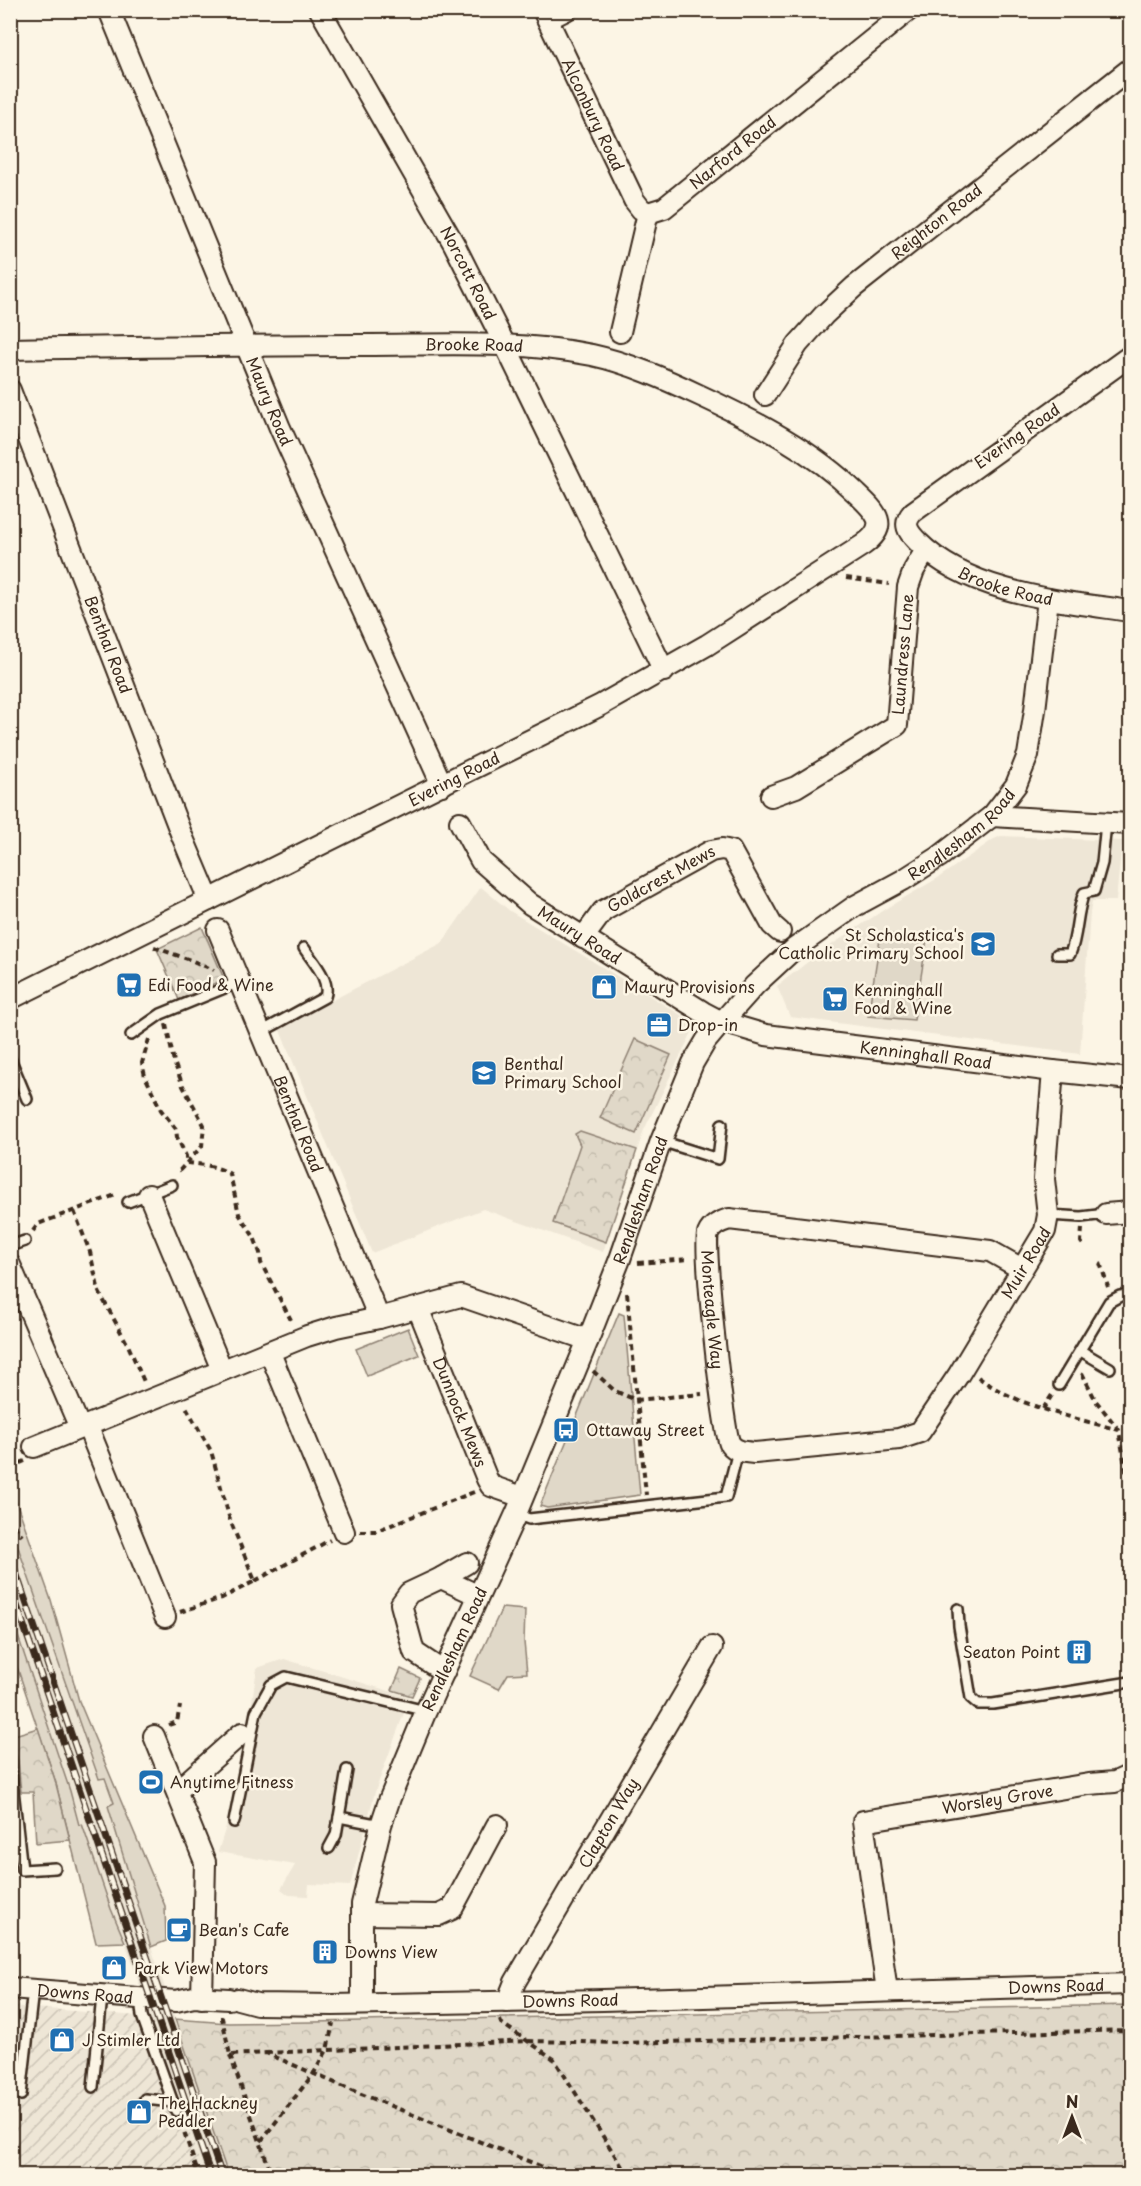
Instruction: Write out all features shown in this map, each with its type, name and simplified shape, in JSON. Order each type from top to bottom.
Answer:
[{"type":"street","name":"Maury Road","points":[[109,10],[280,428],[442,785]]},
{"type":"street","name":"Norcott Road","points":[[320,10],[453,244],[505,345],[664,671]]},
{"type":"street","points":[[545,15],[566,10]]},
{"type":"street","name":"Narford Road","points":[[648,213],[664,208],[909,10]]},
{"type":"street","name":"Alconbury Road","points":[[545,15],[634,200],[641,210],[648,213]]},
{"type":"street","name":"Reighton Road","points":[[765,395],[798,344],[854,287],[1131,69]]},
{"type":"street","points":[[620,332],[648,213]]},
{"type":"street","name":"Brooke Road","points":[[10,349],[246,345],[505,345],[560,349],[613,360],[667,380],[750,419],[798,448],[841,479],[872,509],[877,517],[878,528]]},
{"type":"street","name":"Evering Road","points":[[907,520],[913,512],[996,450],[1131,356]]},
{"type":"street","name":"Benthal Road","points":[[10,390],[209,900]]},
{"type":"street","name":"Brooke Road","points":[[907,520],[908,531],[927,550],[937,559],[961,572],[1008,589],[1048,599],[1131,611]]},
{"type":"street","name":"Evering Road","points":[[10,999],[602,705],[664,671],[827,568],[873,538],[878,528]]},
{"type":"street","name":"Laundress Lane","points":[[771,796],[796,787],[897,725],[908,587],[914,570],[927,550]]},
{"type":"street","name":"Rendlesham Road","points":[[362,2004],[362,1914],[365,1888],[381,1826],[426,1711],[519,1506],[588,1340],[620,1259],[661,1141],[693,1064],[706,1041],[776,965],[821,929],[939,857],[992,816],[1016,786],[1028,755],[1048,599]]},
{"type":"street","points":[[992,816],[1131,824]]},
{"type":"street","name":"Maury Road","points":[[460,822],[481,861],[530,904],[690,1005],[722,1022]]},
{"type":"street","name":"Goldcrest Mews","points":[[584,938],[603,911],[711,851],[722,849],[731,851],[772,925],[780,932]]},
{"type":"street","name":"Benthal Road","points":[[218,930],[379,1318]]},
{"type":"street","name":"Kenninghall Road","points":[[722,1022],[766,1035],[1131,1079]]},
{"type":"street","name":"Muir Road","points":[[738,1451],[755,1453],[899,1439],[920,1432],[959,1374],[1045,1231],[1048,1215],[1044,1179],[1053,1071]]},
{"type":"street","points":[[149,1195],[222,1370]]},
{"type":"street","points":[[1106,1214],[1131,1212]]},
{"type":"street","name":"Monteagle Way","points":[[738,1451],[730,1444],[728,1437],[707,1258],[707,1235],[715,1224],[729,1219],[990,1251],[1022,1269]]},
{"type":"street","points":[[10,1265],[165,1617]]},
{"type":"street","points":[[34,1448],[307,1336],[461,1296],[588,1340]]},
{"type":"street","name":"Dunnock Mews","points":[[418,1308],[492,1486],[519,1506]]},
{"type":"street","points":[[270,1353],[344,1532]]},
{"type":"street","points":[[444,1672],[414,1652],[402,1604],[409,1593],[466,1563]]},
{"type":"street","points":[[441,1578],[477,1595]]},
{"type":"street","name":"Clapton Way","points":[[503,2002],[712,1647]]},
{"type":"street","points":[[158,1732],[177,1791],[206,1862],[202,1998]]},
{"type":"street","points":[[177,1791],[242,1733]]},
{"type":"street","name":"Worsley Grove","points":[[887,1991],[863,1821],[1089,1784],[1115,1782],[1131,1775]]},
{"type":"street","points":[[362,1914],[439,1915],[452,1909],[497,1825]]},
{"type":"street","name":"Downs Road","points":[[10,1988],[176,2001],[202,1998],[234,1999],[257,2004],[362,2004],[1131,1984]]},
{"type":"lane","points":[[1057,954],[1070,954],[1075,942],[1079,906],[1084,893],[1094,891],[1102,863],[1106,823]]},
{"type":"lane","points":[[261,1032],[325,998],[327,991],[324,979],[304,948]]},
{"type":"lane","points":[[131,1035],[162,1013],[239,982]]},
{"type":"lane","points":[[10,1058],[27,1099]]},
{"type":"lane","points":[[661,1141],[718,1159],[722,1124]]},
{"type":"lane","points":[[129,1202],[172,1185]]},
{"type":"lane","points":[[1048,1215],[1081,1217],[1106,1214]]},
{"type":"lane","points":[[10,1246],[25,1240]]},
{"type":"lane","points":[[1059,1385],[1109,1302],[1131,1295]]},
{"type":"lane","points":[[1078,1355],[1110,1368]]},
{"type":"lane","points":[[519,1506],[529,1519],[726,1497],[738,1451]]},
{"type":"lane","points":[[958,1609],[958,1626],[971,1698],[978,1704],[993,1704],[1131,1682]]},
{"type":"lane","points":[[234,1822],[256,1712],[271,1685],[286,1677],[426,1711]]},
{"type":"lane","points":[[10,1763],[22,1870],[55,1868]]},
{"type":"lane","points":[[329,1848],[336,1835],[348,1770]]},
{"type":"lane","points":[[339,1816],[381,1826]]},
{"type":"lane","points":[[21,2095],[33,1990]]},
{"type":"lane","points":[[93,2087],[102,1996]]},
{"type":"lane","points":[[140,1999],[142,2016],[175,2107]]},
{"type":"lane","points":[[145,2099],[175,2107]]},
{"type":"path","points":[[827,568],[833,574],[908,587]]},
{"type":"path","points":[[152,947],[193,961],[239,982]]},
{"type":"path","points":[[157,1027],[165,1019],[174,1062],[183,1086],[204,1125],[202,1146],[180,1170],[174,1172]]},
{"type":"path","points":[[152,1034],[142,1063],[145,1077],[161,1110],[176,1129],[177,1137],[186,1156],[186,1163]]},
{"type":"path","points":[[186,1163],[213,1167],[230,1174],[239,1214],[254,1237],[261,1263],[291,1320]]},
{"type":"path","points":[[25,1240],[38,1224],[124,1192]]},
{"type":"path","points":[[74,1211],[90,1252],[99,1292],[129,1345],[152,1399]]},
{"type":"path","points":[[1082,1227],[1081,1242],[1085,1247]]},
{"type":"path","points":[[620,1259],[633,1263],[707,1258]]},
{"type":"path","points":[[1100,1263],[1113,1299]]},
{"type":"path","points":[[626,1283],[647,1505]]},
{"type":"path","points":[[1078,1355],[1096,1401],[1119,1430],[1130,1483]]},
{"type":"path","points":[[579,1361],[598,1374],[615,1391],[636,1400],[721,1392]]},
{"type":"path","points":[[976,1376],[991,1387],[1043,1409],[1119,1430]]},
{"type":"path","points":[[176,1389],[211,1451],[230,1520],[255,1581]]},
{"type":"path","points":[[165,1617],[222,1598],[344,1532],[376,1531],[492,1486]]},
{"type":"path","points":[[10,1515],[13,1524],[22,1535]]},
{"type":"path","points":[[158,1732],[177,1722],[180,1706]]},
{"type":"path","points":[[503,2002],[501,2023],[554,2059],[628,2175]]},
{"type":"path","points":[[261,2141],[314,2073],[327,2050],[334,2022],[333,2017]]},
{"type":"path","points":[[222,2018],[230,2055],[272,2175]]},
{"type":"path","points":[[230,2055],[528,2041],[624,2043],[1131,2030]]},
{"type":"path","points":[[266,2053],[349,2090],[565,2175]]},
{"type":"path","points":[[175,2107],[199,2175]]},
{"type":"shaded area","name":"St Scholastica's Catholic Primary School","points":[[1001,836],[1122,841],[1116,901],[1092,901],[1080,1054],[790,1017],[777,986],[818,954],[885,909],[938,878]]},
{"type":"shaded area","name":"Benthal Primary School","points":[[481,887],[510,911],[696,1024],[644,1130],[603,1252],[483,1209],[372,1253],[279,1028],[442,943]]},
{"type":"shaded area","points":[[10,1527],[98,1779],[105,1777],[114,1804],[108,1806],[148,1938],[228,2175],[204,2175],[123,1936],[111,1909],[82,1825],[80,1825],[11,1612]]},
{"type":"shaded area","points":[[284,1659],[412,1698],[404,1713],[375,1792],[350,1886],[309,1884],[308,1896],[289,1895],[281,1889],[295,1865],[218,1852],[233,1804],[257,1668]]},
{"type":"shaded area","points":[[10,2006],[150,2017],[204,2175],[11,2175]]},
{"type":"green space","points":[[202,927],[224,979],[179,1000],[157,949]]},
{"type":"green space","points":[[881,933],[927,939],[914,1020],[868,1016]]},
{"type":"green space","points":[[635,1039],[671,1055],[636,1134],[600,1118]]},
{"type":"green space","points":[[580,1131],[637,1150],[606,1242],[553,1223],[580,1145],[575,1134]]},
{"type":"green space","points":[[619,1313],[624,1315],[640,1495],[547,1508],[540,1506]]},
{"type":"green space","points":[[408,1328],[419,1355],[367,1376],[356,1349]]},
{"type":"green space","points":[[11,1487],[51,1600],[79,1701],[165,1906],[166,1941],[151,1947],[108,1806],[114,1803],[105,1778],[99,1779],[11,1527]]},
{"type":"green space","points":[[502,1608],[525,1610],[524,1642],[527,1673],[508,1674],[499,1689],[470,1676]]},
{"type":"green space","points":[[10,1612],[70,1791],[79,1825],[82,1824],[111,1909],[125,1942],[96,1943],[55,1780],[11,1649]]},
{"type":"green space","points":[[401,1669],[420,1678],[412,1696],[392,1690]]},
{"type":"green space","points":[[38,1728],[55,1780],[70,1840],[36,1843],[33,1792],[21,1792],[18,1761],[11,1736]]},
{"type":"green space","points":[[1130,2005],[1130,2176],[228,2175],[175,2019],[228,2023],[313,2022]]},
{"type":"railway","points":[[10,1555],[222,2176]]},
{"type":"railway","points":[[10,1585],[211,2176]]},
{"type":"place","name":"St Scholastica's Catholic Primary School","points":[[983,944]]},
{"type":"place","name":"Edi Food & Wine","points":[[129,985]]},
{"type":"place","name":"Maury Provisions","points":[[604,987]]},
{"type":"place","name":"Kenninghall Food & Wine","points":[[835,999]]},
{"type":"place","name":"Drop-in","points":[[659,1025]]},
{"type":"place","name":"Benthal Primary School","points":[[484,1073]]},
{"type":"place","name":"Ottaway Street","points":[[566,1430]]},
{"type":"place","name":"Seaton Point","points":[[1079,1652]]},
{"type":"place","name":"Anytime Fitness","points":[[151,1782]]},
{"type":"place","name":"Bean's Cafe","points":[[179,1930]]},
{"type":"place","name":"Downs View","points":[[325,1952]]},
{"type":"place","name":"Park View Motors","points":[[114,1968]]},
{"type":"place","name":"J Stimler Ltd","points":[[62,2040]]},
{"type":"place","name":"The Hackney Peddler","points":[[139,2112]]}]
